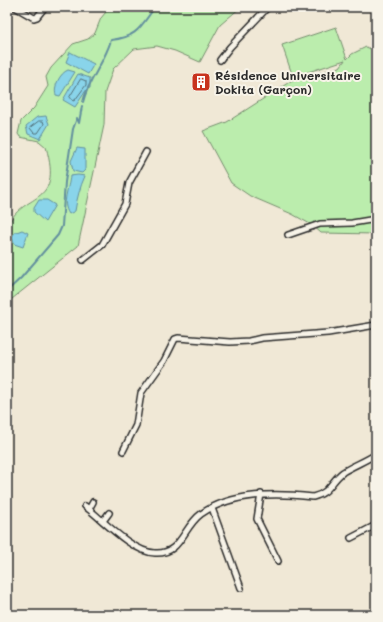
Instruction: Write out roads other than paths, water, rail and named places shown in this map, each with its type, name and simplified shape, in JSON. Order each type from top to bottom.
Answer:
[{"type":"street","points":[[15,7],[34,18],[37,17],[45,7]]},
{"type":"street","points":[[220,60],[230,47],[268,7]]},
{"type":"street","points":[[83,260],[102,245],[125,204],[129,183],[146,152]]},
{"type":"street","points":[[288,235],[320,224],[352,224],[376,219]]},
{"type":"street","points":[[124,451],[136,425],[141,393],[164,361],[175,340],[178,338],[248,341],[262,338],[328,333],[376,325]]},
{"type":"street","points":[[93,502],[87,508],[133,545],[147,552],[163,553],[176,547],[200,514],[212,508],[232,500],[261,494],[313,497],[326,492],[342,473],[376,454]]},
{"type":"street","points":[[261,494],[257,519],[278,561]]},
{"type":"street","points":[[212,508],[241,588]]},
{"type":"street","points":[[103,521],[109,513]]},
{"type":"street","points":[[351,538],[376,525]]},
{"type":"water","points":[[70,52],[94,64],[88,74],[66,62]]},
{"type":"water","points":[[68,70],[75,72],[60,96],[56,95],[56,84],[62,74]]},
{"type":"water","points":[[78,74],[90,78],[90,88],[87,89],[75,107],[63,100]]},
{"type":"water","points":[[46,116],[49,124],[40,139],[28,134],[26,126],[37,117]]},
{"type":"water","points":[[77,148],[85,149],[85,170],[82,173],[73,171],[71,161]]},
{"type":"water","points":[[70,176],[85,176],[75,211],[69,214],[66,200]]},
{"type":"water","points":[[39,200],[47,200],[55,205],[45,222],[34,212],[34,208]]},
{"type":"water","points":[[22,230],[28,233],[23,247],[14,244],[12,237],[14,233]]},
{"type":"waterway","points":[[83,102],[85,94],[105,56],[111,40],[120,39],[133,34],[138,30],[155,7]]},
{"type":"waterway","points":[[7,291],[21,278],[58,235],[62,226],[65,182],[73,129],[77,118],[79,123],[82,106]]},
{"type":"place","name":"Résidence Universitaire Dokita (Garçon)","points":[[201,82]]}]
